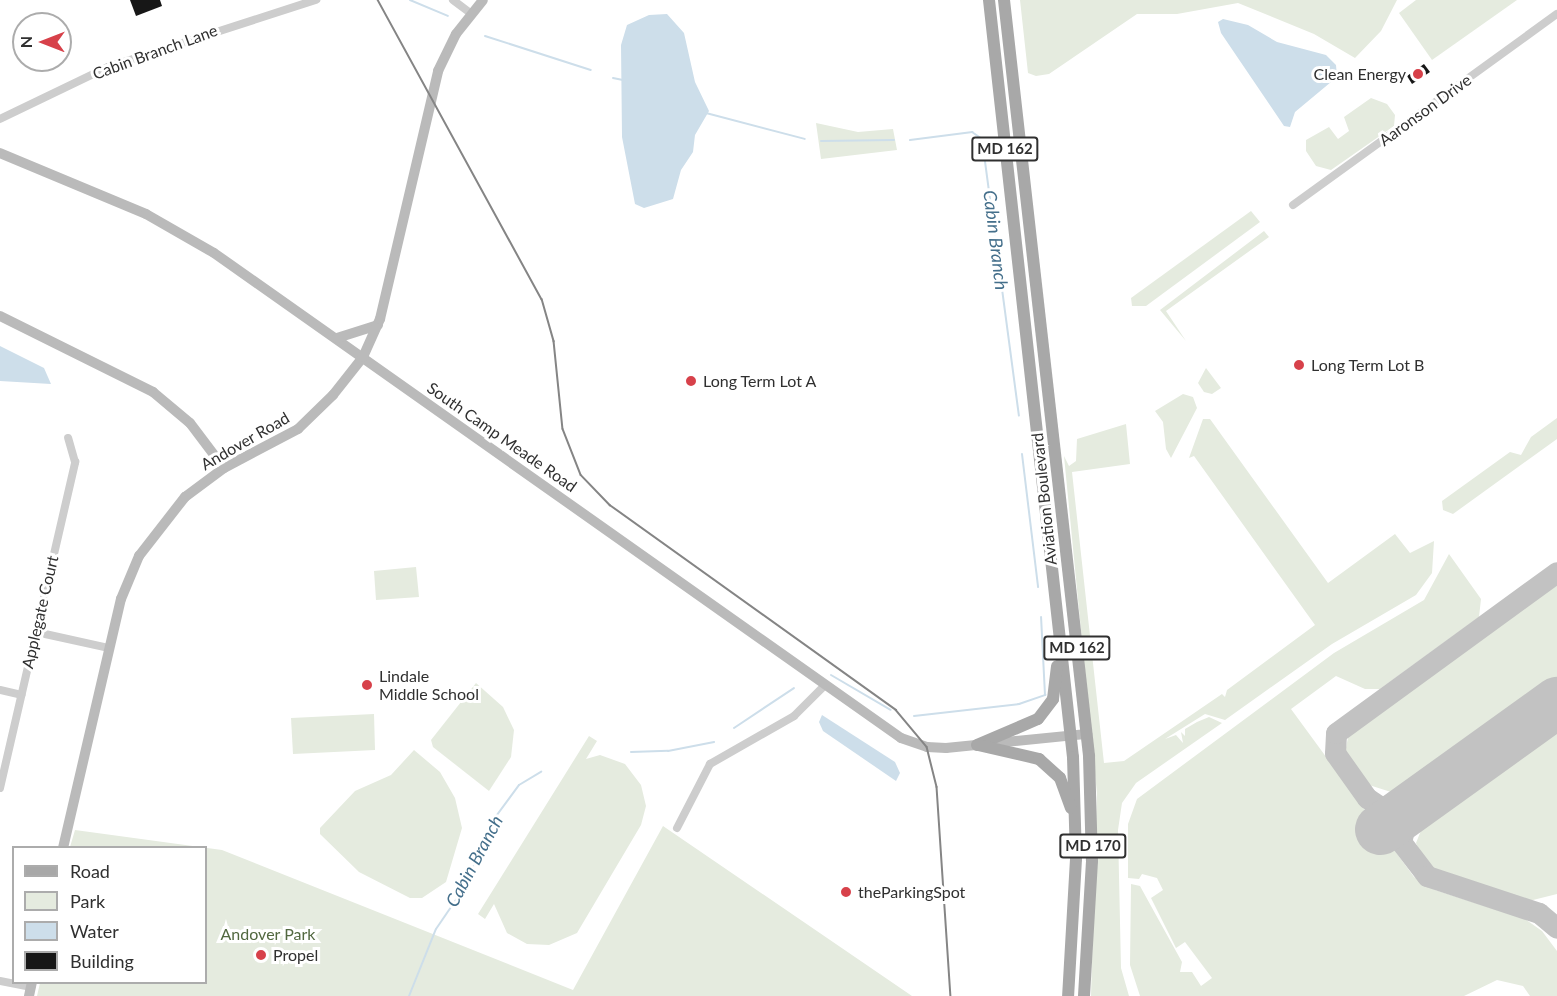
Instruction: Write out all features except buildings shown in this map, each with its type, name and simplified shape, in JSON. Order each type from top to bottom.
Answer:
[{"type":"main road","name":"Andover Road","points":[[63,846],[109,648],[128,578],[149,539],[185,497],[224,468],[298,429],[333,395],[363,357],[378,325],[433,88],[449,46],[470,13],[483,0]]},
{"type":"main road","name":"Aviation Boulevard","points":[[989,0],[1071,736],[1077,830],[1068,996]]},
{"type":"main road","name":"Aviation Boulevard","points":[[1005,0],[1087,734],[1093,827],[1084,996]]},
{"type":"main road","points":[[1000,105],[1018,117]]},
{"type":"main road","name":"South Camp Meade Road","points":[[0,153],[173,228],[337,338],[824,686],[914,744],[932,748],[977,745]]},
{"type":"main road","points":[[0,316],[153,392],[190,423],[224,468]]},
{"type":"main road","points":[[337,338],[378,325]]},
{"type":"main road","points":[[977,745],[1029,725],[1047,709],[1056,688],[1058,620]]},
{"type":"main road","name":"MD 170","points":[[977,745],[1087,734]]},
{"type":"main road","name":"MD 170","points":[[977,745],[1030,755],[1047,764],[1064,787],[1077,830]]},
{"type":"street","name":"Cabin Branch Lane","points":[[0,119],[108,67],[316,0]]},
{"type":"street","points":[[453,0],[470,13]]},
{"type":"street","name":"Aaronson Drive","points":[[1293,205],[1557,14]]},
{"type":"street","name":"Applegate Court","points":[[0,788],[75,462],[68,438]]},
{"type":"street","points":[[36,632],[109,648]]},
{"type":"street","points":[[677,828],[710,764],[794,716],[824,686]]},
{"type":"street","points":[[0,690],[21,694]]},
{"type":"street","points":[[0,981],[31,989]]},
{"type":"green space","points":[[1020,0],[1397,0],[1381,31],[1355,58],[1314,34],[1238,3],[1177,14],[1137,14],[1049,74],[1036,76],[1028,73]]},
{"type":"green space","points":[[1416,0],[1517,0],[1432,60],[1399,13]]},
{"type":"green space","points":[[1371,98],[1387,104],[1395,115],[1394,126],[1331,170],[1316,166],[1306,151],[1306,140],[1329,127],[1338,139],[1349,131],[1344,117]]},
{"type":"green space","points":[[816,123],[858,132],[893,129],[897,150],[821,159]]},
{"type":"green space","points":[[1251,211],[1260,222],[1146,306],[1132,306],[1131,298]]},
{"type":"green space","points":[[1264,231],[1269,237],[1166,311],[1186,341],[1160,310]]},
{"type":"green space","points":[[1206,368],[1221,388],[1212,394],[1204,392],[1198,383]]},
{"type":"green space","points":[[1183,394],[1193,397],[1197,408],[1171,458],[1166,449],[1163,422],[1155,411]]},
{"type":"green space","points":[[1557,418],[1557,439],[1453,514],[1443,510],[1442,501],[1510,452],[1521,455],[1531,437]]},
{"type":"green space","points":[[1203,419],[1210,419],[1328,583],[1395,534],[1410,553],[1434,541],[1432,573],[1416,595],[1332,644],[1225,720],[1205,714],[1165,739],[1176,735],[1183,743],[1181,732],[1185,736],[1185,729],[1209,717],[1222,723],[1136,783],[1122,803],[1118,830],[1121,968],[1129,996],[1091,996],[1097,794],[1064,456],[1069,466],[1076,461],[1077,439],[1126,424],[1130,464],[1072,472],[1104,763],[1124,761],[1222,694],[1225,697],[1227,690],[1315,625],[1194,456],[1189,458]]},
{"type":"green space","points":[[1449,554],[1481,599],[1479,617],[1380,689],[1365,689],[1336,676],[1291,709],[1414,877],[1435,890],[1525,919],[1542,931],[1557,951],[1557,996],[1530,996],[1523,986],[1497,980],[1464,996],[1140,996],[1130,965],[1131,884],[1140,886],[1182,962],[1180,972],[1192,972],[1201,986],[1212,978],[1185,942],[1176,948],[1151,898],[1163,890],[1157,878],[1142,874],[1139,879],[1128,878],[1128,824],[1137,799],[1334,653],[1424,600]]},
{"type":"green space","points":[[416,567],[419,597],[376,600],[374,571]]},
{"type":"green space","points":[[1557,584],[1557,680],[1405,788],[1391,792],[1369,785],[1345,752],[1349,733]]},
{"type":"green space","points":[[476,683],[503,707],[514,730],[511,757],[489,791],[433,747],[431,740]]},
{"type":"green space","points":[[374,714],[375,750],[293,754],[291,718]]},
{"type":"green space","points":[[1557,723],[1557,894],[1529,901],[1444,875],[1425,864],[1416,843],[1426,818]]},
{"type":"green space","points":[[589,736],[597,741],[586,759],[600,755],[625,764],[641,785],[646,806],[641,825],[577,933],[549,945],[527,944],[507,933],[494,904],[485,919],[478,914]]},
{"type":"green space","points":[[414,750],[440,772],[455,798],[462,828],[446,882],[422,898],[410,898],[359,872],[320,834],[320,828],[355,791],[391,775]]},
{"type":"green space","name":"Andover Park","points":[[663,826],[912,996],[37,996],[40,984],[207,984],[207,848],[222,850],[573,990]]},
{"type":"green space","points":[[75,830],[193,846],[70,846]]},
{"type":"water","points":[[667,14],[684,33],[695,82],[709,111],[695,135],[693,152],[681,170],[673,199],[644,208],[635,204],[622,137],[621,45],[627,25],[649,15]]},
{"type":"water","points":[[1223,19],[1248,25],[1277,42],[1326,55],[1336,65],[1337,77],[1295,112],[1290,127],[1284,126],[1221,33],[1218,22]]},
{"type":"water","points":[[0,346],[44,368],[51,384],[0,381]]},
{"type":"water","points":[[822,715],[895,762],[900,773],[896,781],[823,731],[819,722]]},
{"type":"waterway","name":"Cabin Branch","points":[[410,0],[448,16]]},
{"type":"waterway","name":"Cabin Branch","points":[[485,36],[591,70]]},
{"type":"waterway","name":"Cabin Branch","points":[[613,78],[623,80]]},
{"type":"waterway","name":"Cabin Branch","points":[[706,113],[805,139]]},
{"type":"waterway","name":"Cabin Branch","points":[[910,140],[972,132],[982,139],[1019,416]]},
{"type":"waterway","name":"Cabin Branch","points":[[821,141],[894,140]]},
{"type":"waterway","name":"Cabin Branch","points":[[1022,454],[1038,587]]},
{"type":"waterway","name":"Cabin Branch","points":[[914,716],[1019,704],[1045,695],[1041,617]]},
{"type":"waterway","name":"Cabin Branch","points":[[831,675],[891,710]]},
{"type":"waterway","name":"Cabin Branch","points":[[734,728],[794,688]]},
{"type":"waterway","name":"Cabin Branch","points":[[631,752],[668,751],[714,742]]},
{"type":"waterway","name":"Cabin Branch","points":[[409,996],[436,929],[464,888],[491,823],[519,785],[541,772]]},
{"type":"taxiway","points":[[1408,810],[1382,808],[1367,798],[1335,753],[1336,733],[1557,572]]},
{"type":"taxiway","points":[[1408,810],[1401,842],[1427,876],[1539,913],[1557,928]]},
{"type":"runway","points":[[1380,829],[1557,702]]},
{"type":"tram line","points":[[378,0],[542,299],[554,341],[563,429],[581,475],[610,505],[896,710],[927,747],[937,787],[951,996]]},
{"type":"place","name":"Clean Energy","points":[[1418,74]]},
{"type":"place","name":"Long Term Lot B","points":[[1299,365]]},
{"type":"place","name":"Long Term Lot A","points":[[691,381]]},
{"type":"place","name":"Lindale Middle School","points":[[367,685]]},
{"type":"place","name":"theParkingSpot","points":[[846,892]]},
{"type":"place","name":"Propel","points":[[261,955]]}]
